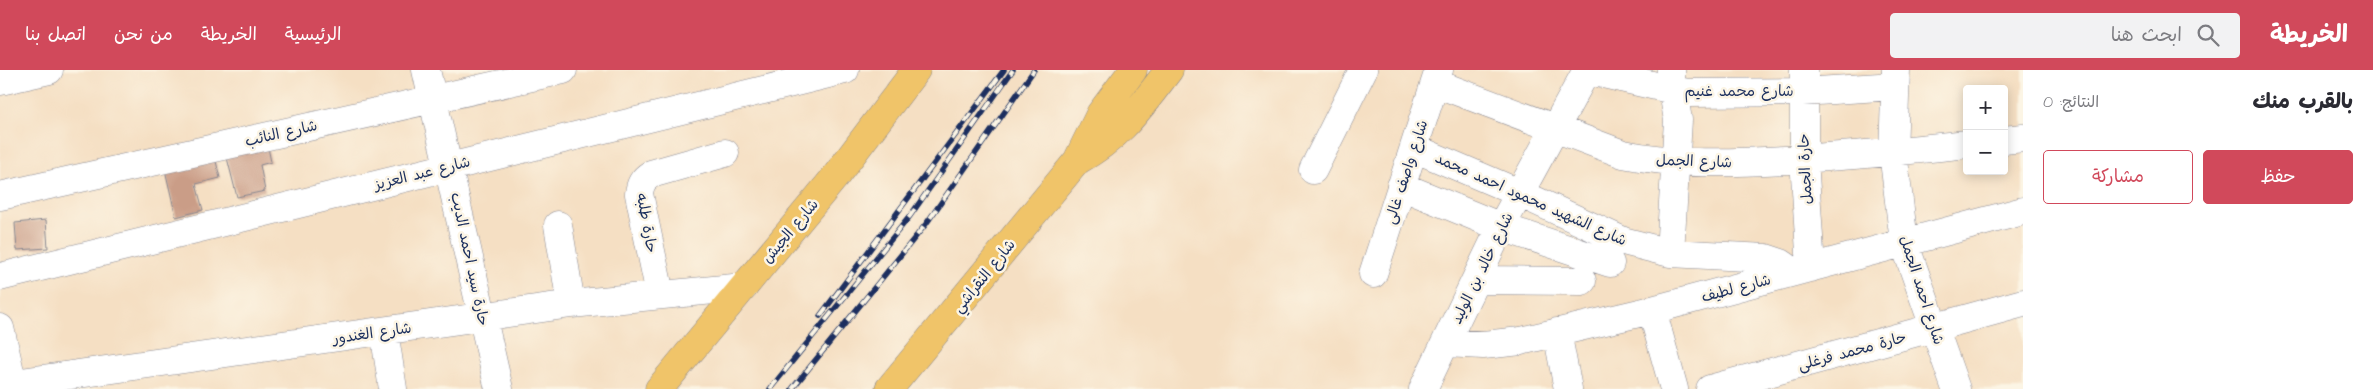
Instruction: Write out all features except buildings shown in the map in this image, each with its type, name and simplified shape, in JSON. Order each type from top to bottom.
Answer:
[{"type":"main road","name":"شارع الجيش","points":[[659,389],[841,170],[916,70]]},
{"type":"main road","name":"شارع النقراشي","points":[[890,389],[1077,161],[1100,114],[1133,70]]},
{"type":"main road","name":"شارع النقراشي","points":[[1077,161],[1097,150],[1116,136],[1169,70]]},
{"type":"street","points":[[0,81],[49,70]]},
{"type":"street","name":"حارة سيد احمد الديب","points":[[426,70],[450,167],[499,389]]},
{"type":"street","name":"شارع النائب","points":[[0,196],[563,70]]},
{"type":"street","name":"شارع عبد العزيز","points":[[0,277],[845,70]]},
{"type":"street","points":[[1313,170],[1363,70]]},
{"type":"street","name":"شارع محمد غنيم","points":[[1587,70],[1672,80],[1687,93],[1803,81],[1895,78]]},
{"type":"street","name":"شارع خالد بن الوليد","points":[[1423,389],[1501,227],[1587,70]]},
{"type":"street","name":"شارع الجمل","points":[[1437,76],[1555,128],[1623,154],[1676,162],[1723,163],[1893,152],[1963,144]]},
{"type":"street","name":"شارع واصف غالى","points":[[1372,274],[1437,76]]},
{"type":"street","name":"شارع احمد الجمل","points":[[1895,78],[1893,152],[1904,242],[1956,389]]},
{"type":"street","points":[[1670,253],[1678,120],[1672,80]]},
{"type":"street","name":"حارة الجمل","points":[[1802,270],[1803,81]]},
{"type":"street","points":[[2008,140],[2023,138]]},
{"type":"street","name":"شارع الشهيد محمود احمد محمد","points":[[1414,148],[1520,193],[1624,241],[1670,253],[1766,258],[1802,270]]},
{"type":"street","name":"حارة طلبه","points":[[660,294],[640,186],[644,178],[651,174],[725,153]]},
{"type":"street","points":[[1402,186],[1501,227],[1610,263]]},
{"type":"street","name":"شارع لطيف","points":[[1446,343],[1493,344],[1521,341],[1652,310],[2023,211]]},
{"type":"street","points":[[558,225],[571,304]]},
{"type":"street","points":[[1476,280],[1582,281]]},
{"type":"street","name":"شارع الغندور","points":[[9,386],[571,304],[744,287]]},
{"type":"street","name":"حارة محمد فرغلى","points":[[1710,389],[2023,303]]},
{"type":"street","points":[[1652,310],[1674,389]]},
{"type":"street","points":[[0,328],[9,386]]},
{"type":"street","points":[[384,331],[393,389]]},
{"type":"street","points":[[1557,332],[1568,389]]},
{"type":"railway","points":[[820,316],[1004,70]]},
{"type":"railway","points":[[770,389],[910,216],[1013,70]]},
{"type":"railway","points":[[792,389],[926,224],[1034,70]]}]
